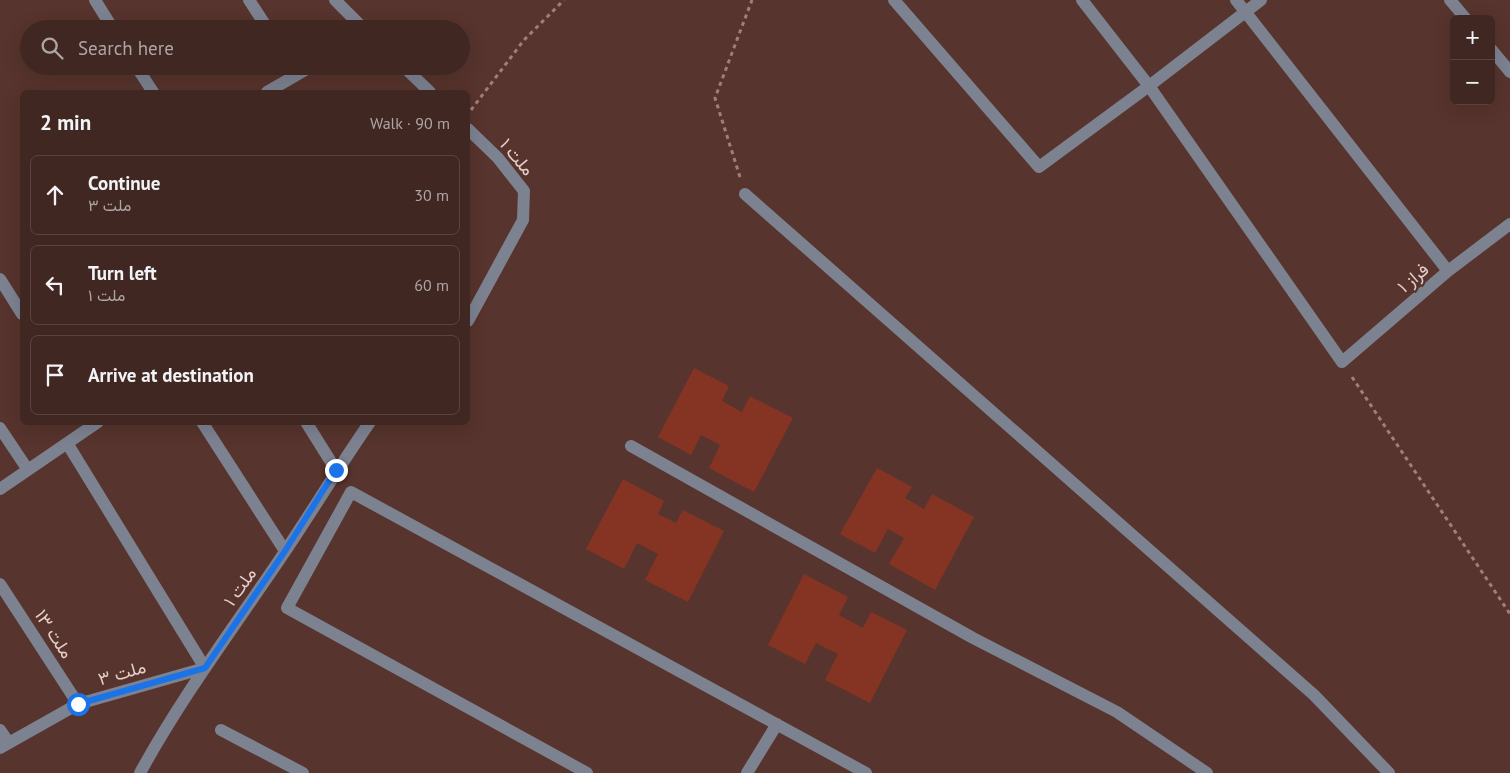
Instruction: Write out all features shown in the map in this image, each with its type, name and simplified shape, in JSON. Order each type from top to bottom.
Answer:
[{"type":"street","points":[[95,0],[107,20]]},
{"type":"street","points":[[249,0],[262,20]]},
{"type":"street","points":[[335,0],[355,20]]},
{"type":"street","points":[[894,0],[1039,167],[1262,0]]},
{"type":"street","points":[[1082,0],[1149,86],[1342,362]]},
{"type":"street","points":[[1236,0],[1448,271]]},
{"type":"street","points":[[1450,0],[1463,15]]},
{"type":"street","points":[[1495,55],[1510,72]]},
{"type":"street","points":[[142,75],[151,90]]},
{"type":"street","points":[[270,90],[289,75]]},
{"type":"street","points":[[412,75],[428,90]]},
{"type":"street","name":"ملت ۱","points":[[470,131],[498,158],[524,191],[523,220],[470,317]]},
{"type":"street","points":[[745,194],[1314,695],[1389,773]]},
{"type":"street","name":"فراز ۱","points":[[1342,362],[1448,271],[1510,224]]},
{"type":"street","points":[[0,279],[20,311]]},
{"type":"street","points":[[0,489],[92,425]]},
{"type":"street","points":[[204,425],[285,551]]},
{"type":"street","points":[[308,425],[336,470]]},
{"type":"street","name":"ملت ۱","points":[[140,773],[159,738],[285,551],[336,470],[368,425]]},
{"type":"street","points":[[0,428],[28,470]]},
{"type":"street","points":[[68,443],[205,668]]},
{"type":"street","points":[[631,446],[973,638],[1117,712],[1207,773]]},
{"type":"street","points":[[587,773],[287,608],[351,492],[866,773]]},
{"type":"street","name":"ملت ۱۳","points":[[0,584],[78,704]]},
{"type":"street","name":"ملت ۳","points":[[4,746],[78,704],[205,668]]},
{"type":"street","points":[[748,773],[777,724]]},
{"type":"street","points":[[0,730],[4,746]]},
{"type":"street","points":[[221,730],[302,773]]},
{"type":"path","points":[[470,112],[524,40],[564,0]]},
{"type":"path","points":[[745,194],[715,98],[752,0]]},
{"type":"path","points":[[1342,362],[1510,614]]},
{"type":"building","points":[[694,368],[729,386],[722,401],[742,412],[750,396],[793,418],[754,492],[709,468],[720,445],[701,435],[691,455],[658,437]]},
{"type":"building","points":[[877,468],[912,487],[905,498],[924,509],[932,494],[974,517],[935,590],[889,564],[904,538],[888,529],[875,553],[840,534]]},
{"type":"building","points":[[623,479],[664,501],[658,514],[676,523],[683,510],[724,531],[688,602],[645,580],[658,554],[637,543],[624,569],[586,549]]},
{"type":"building","points":[[804,574],[848,597],[839,615],[863,628],[871,612],[907,630],[870,703],[825,680],[838,654],[816,643],[805,664],[768,645]]},
{"type":"route","points":[[78,704],[205,668],[285,551],[336,470]]}]
